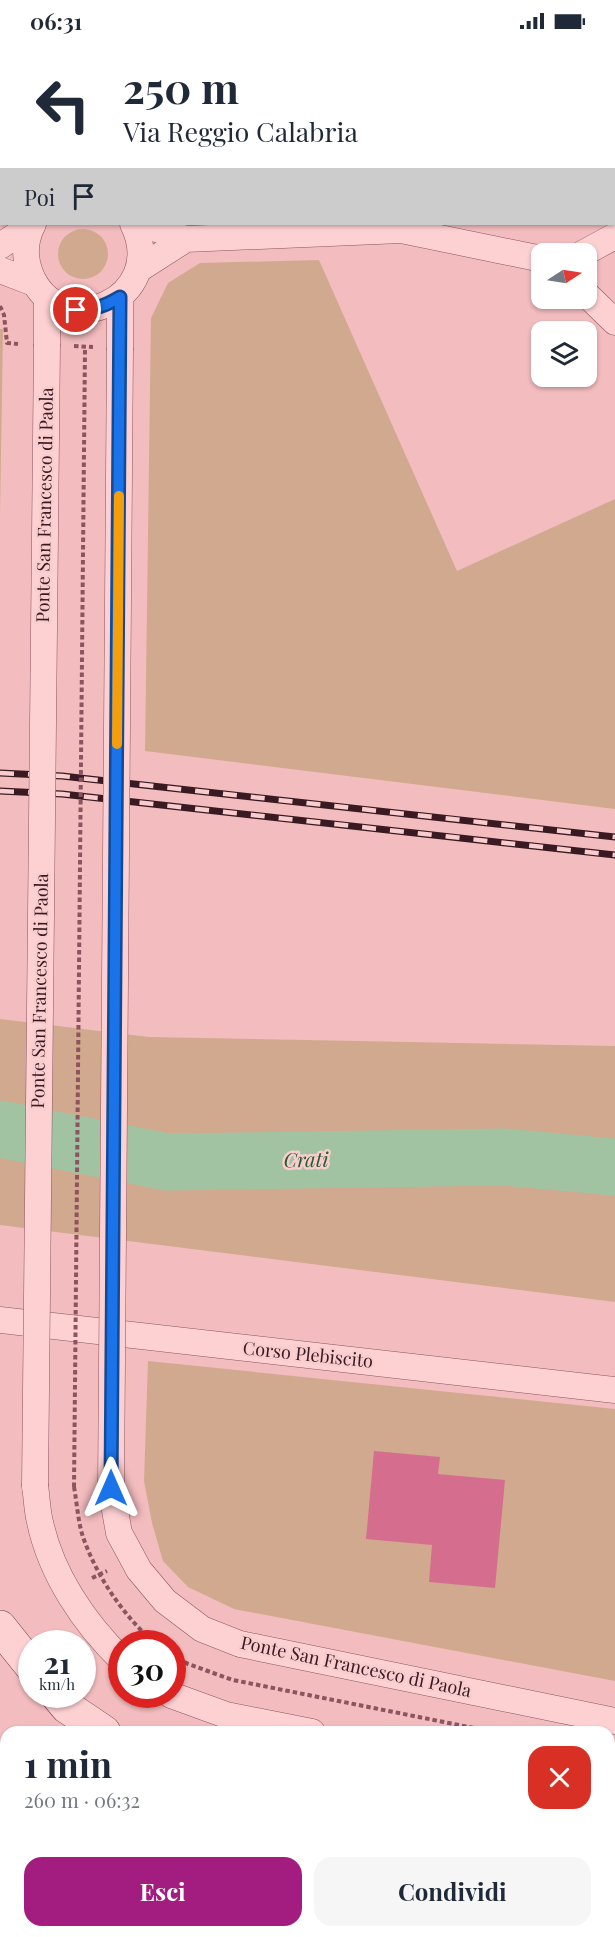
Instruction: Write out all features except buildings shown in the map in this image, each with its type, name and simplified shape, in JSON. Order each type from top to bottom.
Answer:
[{"type":"street","points":[[0,246],[32,225]]},
{"type":"street","name":"Ponte San Francesco di Paola","points":[[32,225],[26,244],[27,264],[40,290],[47,344],[35,1486],[40,1524],[57,1570],[79,1609],[108,1646]]},
{"type":"street","points":[[0,270],[40,290],[61,306],[76,310],[92,310],[107,305],[120,297],[131,284],[139,269],[141,252],[139,235],[134,225]]},
{"type":"street","points":[[145,225],[186,239],[400,230],[531,257]]},
{"type":"street","points":[[597,246],[615,236]]},
{"type":"street","points":[[139,269],[186,239]]},
{"type":"street","name":"Ponte San Francesco di Paola","points":[[120,297],[111,1488],[119,1533],[139,1570],[165,1601],[202,1629],[240,1644],[615,1721]]},
{"type":"street","points":[[597,305],[615,322]]},
{"type":"street","name":"Corso Plebiscito","points":[[0,1320],[615,1390]]},
{"type":"street","points":[[0,1628],[18,1650]]},
{"type":"street","points":[[186,1700],[226,1715],[282,1726]]},
{"type":"street","points":[[68,1708],[95,1726]]},
{"type":"path","points":[[0,306],[3,309],[7,343],[17,344],[16,334]]},
{"type":"path","name":"Ponte San Francesco di Paola","points":[[74,1487],[85,347]]},
{"type":"path","name":"Ponte San Francesco di Paola","points":[[186,1663],[233,1680],[464,1726]]},
{"type":"shaded area","points":[[83,229],[92,231],[103,240],[108,254],[106,263],[97,274],[83,279],[74,277],[63,268],[58,254],[60,245],[69,234]]},
{"type":"shaded area","points":[[319,260],[457,571],[615,499],[615,809],[145,751],[151,318],[168,283],[200,263]]},
{"type":"shaded area","points":[[0,329],[3,329],[0,516]]},
{"type":"shaded area","points":[[0,1019],[149,1037],[615,1046],[615,1302],[0,1225]]},
{"type":"shaded area","points":[[148,1361],[615,1409],[615,1681],[234,1609],[188,1587],[163,1561],[152,1523],[144,1481]]},
{"type":"waterway","name":"Crati","points":[[0,1129],[167,1162],[503,1157],[615,1167]]},
{"type":"railway","points":[[0,773],[62,776],[615,837]]},
{"type":"railway","points":[[0,791],[62,794],[615,855]]},
{"type":"slow traffic","points":[[117,744],[119,496]]},
{"type":"route","points":[[76,310],[92,310],[120,297],[111,1488]]}]
